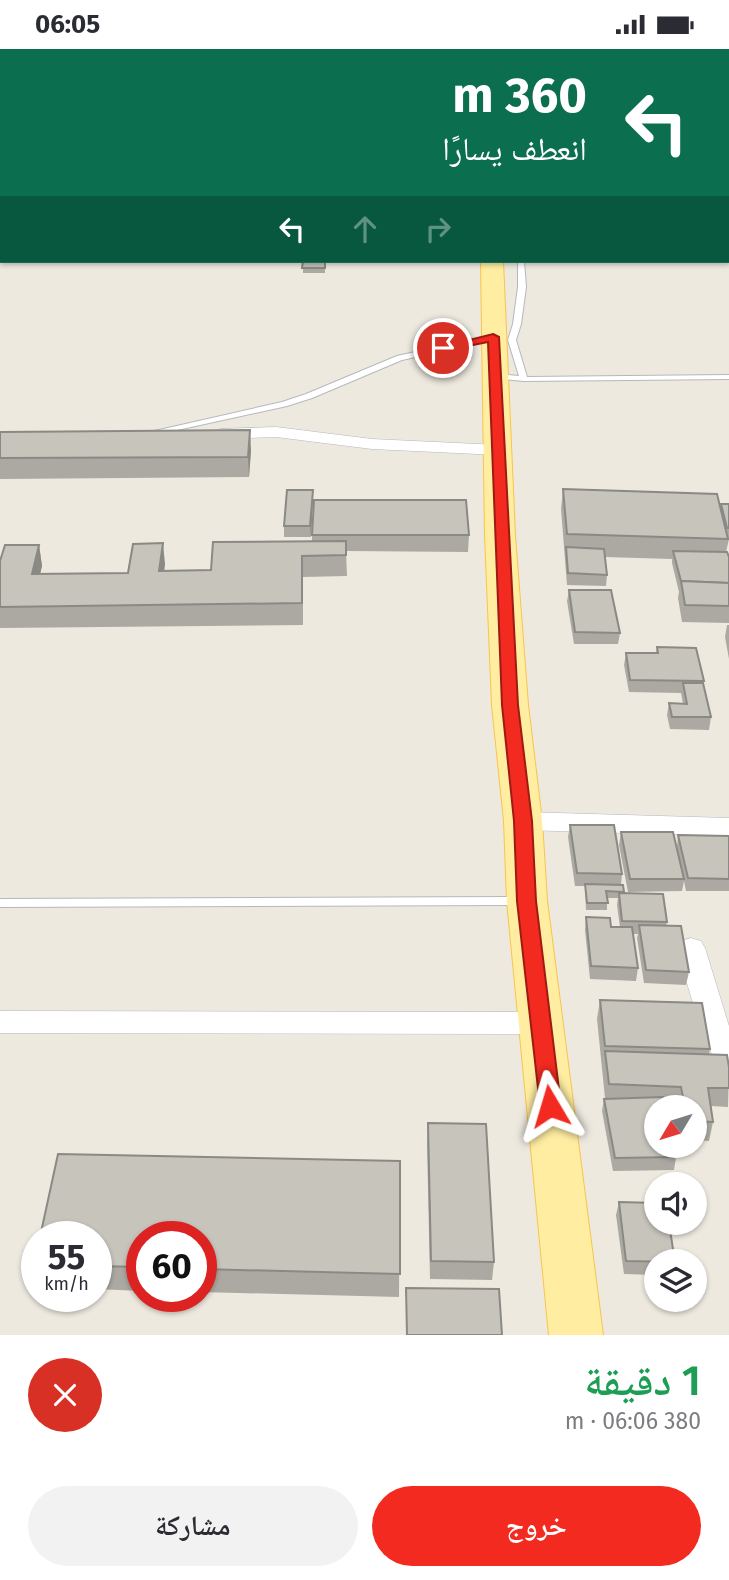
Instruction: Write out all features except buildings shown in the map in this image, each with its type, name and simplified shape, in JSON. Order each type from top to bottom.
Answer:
[{"type":"main road","points":[[492,263],[493,337],[510,378],[499,450],[500,536],[509,692],[523,821],[527,901],[576,1335]]},
{"type":"street","points":[[138,435],[276,432],[372,444],[499,450]]},
{"type":"street","points":[[523,821],[729,827]]},
{"type":"street","points":[[691,948],[712,1020],[729,1061]]},
{"type":"street","points":[[0,1021],[541,1023]]},
{"type":"lane","points":[[521,263],[523,276],[517,324],[512,339],[510,378],[729,377]]},
{"type":"lane","points":[[138,435],[284,404],[400,358],[493,337]]},
{"type":"lane","points":[[0,903],[527,901]]},
{"type":"route","points":[[443,348],[493,337],[500,536],[510,705],[523,821],[527,901],[550,1106]]}]
